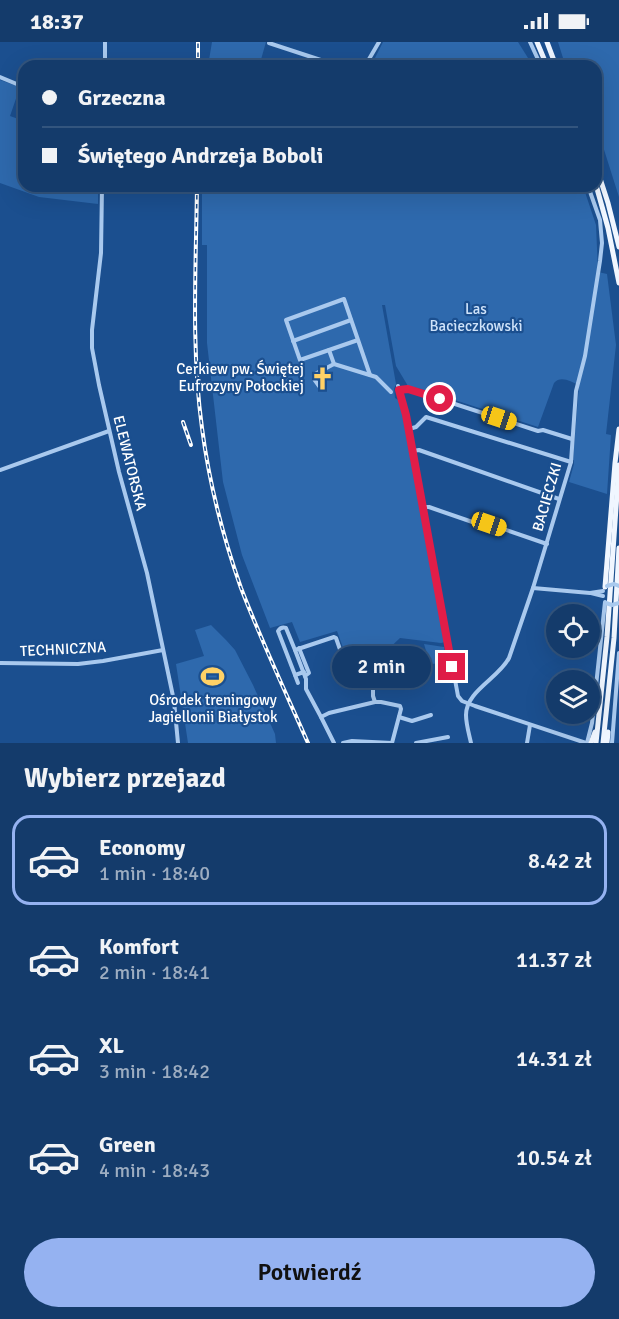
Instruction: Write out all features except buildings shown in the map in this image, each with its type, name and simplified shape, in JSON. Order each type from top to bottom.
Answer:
[{"type":"main road","points":[[537,42],[544,60]]},
{"type":"main road","points":[[547,42],[554,60]]},
{"type":"main road","points":[[602,184],[619,247]]},
{"type":"main road","points":[[598,192],[619,283]]},
{"type":"main road","points":[[604,590],[619,429]]},
{"type":"main road","points":[[600,712],[619,465]]},
{"type":"main road","points":[[607,743],[607,712],[619,548]]},
{"type":"main road","points":[[591,743],[597,724]]},
{"type":"main road","points":[[596,743],[598,724]]},
{"type":"street","points":[[105,42],[105,60]]},
{"type":"street","points":[[369,60],[380,42]]},
{"type":"street","points":[[530,42],[538,60]]},
{"type":"street","points":[[269,43],[321,60]]},
{"type":"street","points":[[0,77],[18,84]]},
{"type":"street","name":"ELEWATORSKA","points":[[102,192],[101,253],[92,339],[95,365],[109,431],[147,573],[174,701],[178,743]]},
{"type":"street","name":"BACIECZKI","points":[[469,704],[474,695],[506,663],[533,588],[570,462],[576,391],[585,356],[602,243],[600,220],[590,192]]},
{"type":"street","points":[[358,340],[300,360],[286,320],[344,299],[370,375]]},
{"type":"street","points":[[293,341],[351,320]]},
{"type":"street","points":[[329,350],[334,364]]},
{"type":"street","points":[[319,386],[314,379],[315,374],[334,364],[376,377],[391,392]]},
{"type":"street","points":[[572,439],[543,429],[538,431],[415,391],[398,388],[404,403],[457,693],[460,699],[576,742],[586,743],[592,723],[606,602],[604,590]]},
{"type":"street","points":[[409,429],[416,427],[426,417],[570,462]]},
{"type":"street","points":[[0,470],[109,431]]},
{"type":"street","points":[[412,451],[419,450],[560,500]]},
{"type":"street","points":[[423,507],[484,526],[489,524],[547,544]]},
{"type":"street","points":[[533,588],[590,593],[604,590],[614,584],[619,586]]},
{"type":"street","points":[[606,602],[612,605],[619,603]]},
{"type":"street","points":[[298,683],[278,631],[280,628],[286,628],[297,649],[306,689],[333,743]]},
{"type":"street","points":[[297,649],[336,638],[350,683],[371,683],[375,702]]},
{"type":"street","name":"TECHNICZNA","points":[[0,663],[78,664],[163,650]]},
{"type":"street","points":[[607,743],[619,653]]},
{"type":"street","points":[[295,675],[304,674]]},
{"type":"street","points":[[321,717],[375,702],[400,706],[392,743],[352,741],[343,743]]},
{"type":"street","points":[[469,704],[466,717],[470,743]]},
{"type":"street","points":[[399,717],[412,721],[431,715]]},
{"type":"street","points":[[527,743],[530,725]]},
{"type":"street","points":[[416,743],[448,737]]},
{"type":"green space","points":[[212,42],[266,42],[261,60],[209,60]]},
{"type":"green space","points":[[383,42],[518,42],[529,60],[374,60]]},
{"type":"green space","points":[[558,42],[619,42],[619,197],[602,143],[602,60],[564,60]]},
{"type":"green space","points":[[0,80],[18,86],[10,116],[18,119],[18,189],[0,183]]},
{"type":"green space","points":[[25,192],[98,192],[98,204],[39,197]]},
{"type":"green space","name":"Las Bacieczkowski","points":[[202,192],[585,192],[596,225],[598,272],[607,274],[616,345],[606,434],[611,435],[607,494],[569,482],[574,464],[579,385],[563,379],[554,383],[538,427],[408,386],[396,366],[385,305],[382,305],[396,384],[395,398],[400,401],[445,642],[400,638],[381,656],[390,685],[377,681],[372,660],[346,656],[337,631],[300,642],[292,622],[270,628],[242,555],[223,482],[207,343],[207,245],[202,245]]},
{"type":"green space","name":"Ośrodek treningowy Jagiellonii Białystok","points":[[211,625],[235,650],[275,734],[276,743],[188,743],[176,664],[204,656],[195,630]]},
{"type":"green space","points":[[424,644],[444,647],[446,663],[430,664]]},
{"type":"railway","points":[[198,42],[198,60]]},
{"type":"railway","points":[[197,192],[196,368],[202,428],[213,489],[228,549],[241,588],[308,743]]},
{"type":"railway","points":[[183,422],[191,445]]},
{"type":"place","name":"Cerkiew pw. Świętej Eufrozyny Połockiej","points":[[322,378]]},
{"type":"place","name":"Ośrodek treningowy Jagiellonii Białystok","points":[[213,676]]},
{"type":"route","points":[[440,399],[408,389],[399,390],[404,403],[452,667]]}]
